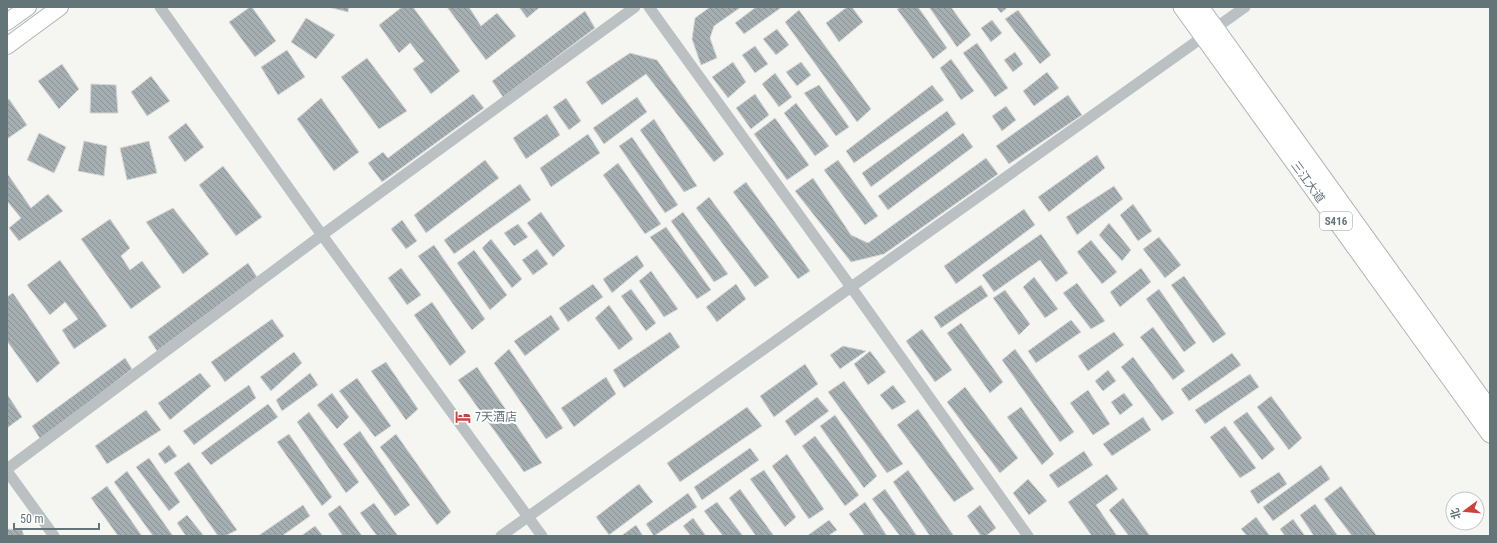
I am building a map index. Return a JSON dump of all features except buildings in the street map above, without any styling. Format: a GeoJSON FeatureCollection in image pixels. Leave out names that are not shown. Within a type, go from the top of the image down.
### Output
{"type":"FeatureCollection","features":[{"type":"Feature","properties":{"kind":"main road","name":"三江大道"},"geometry":{"type":"LineString","coordinates":[[1182,7],[1209,32],[1490,410]]}},
{"type":"Feature","properties":{"kind":"main road","name":"三江大道"},"geometry":{"type":"LineString","coordinates":[[1200,7],[1209,32],[1490,434]]}},
{"type":"Feature","properties":{"kind":"street"},"geometry":{"type":"LineString","coordinates":[[7,22],[28,7]]}},
{"type":"Feature","properties":{"kind":"street"},"geometry":{"type":"LineString","coordinates":[[7,46],[60,7]]}},
{"type":"Feature","properties":{"kind":"street"},"geometry":{"type":"LineString","coordinates":[[160,7],[322,234],[542,536]]}},
{"type":"Feature","properties":{"kind":"street"},"geometry":{"type":"LineString","coordinates":[[54,536],[7,470],[322,234],[634,7]]}},
{"type":"Feature","properties":{"kind":"street"},"geometry":{"type":"LineString","coordinates":[[649,7],[1028,536]]}},
{"type":"Feature","properties":{"kind":"street"},"geometry":{"type":"LineString","coordinates":[[501,536],[1245,7]]}},
{"type":"Feature","properties":{"kind":"place","name":"7天酒店"},"geometry":{"type":"Point","coordinates":[463,417]}}]}
